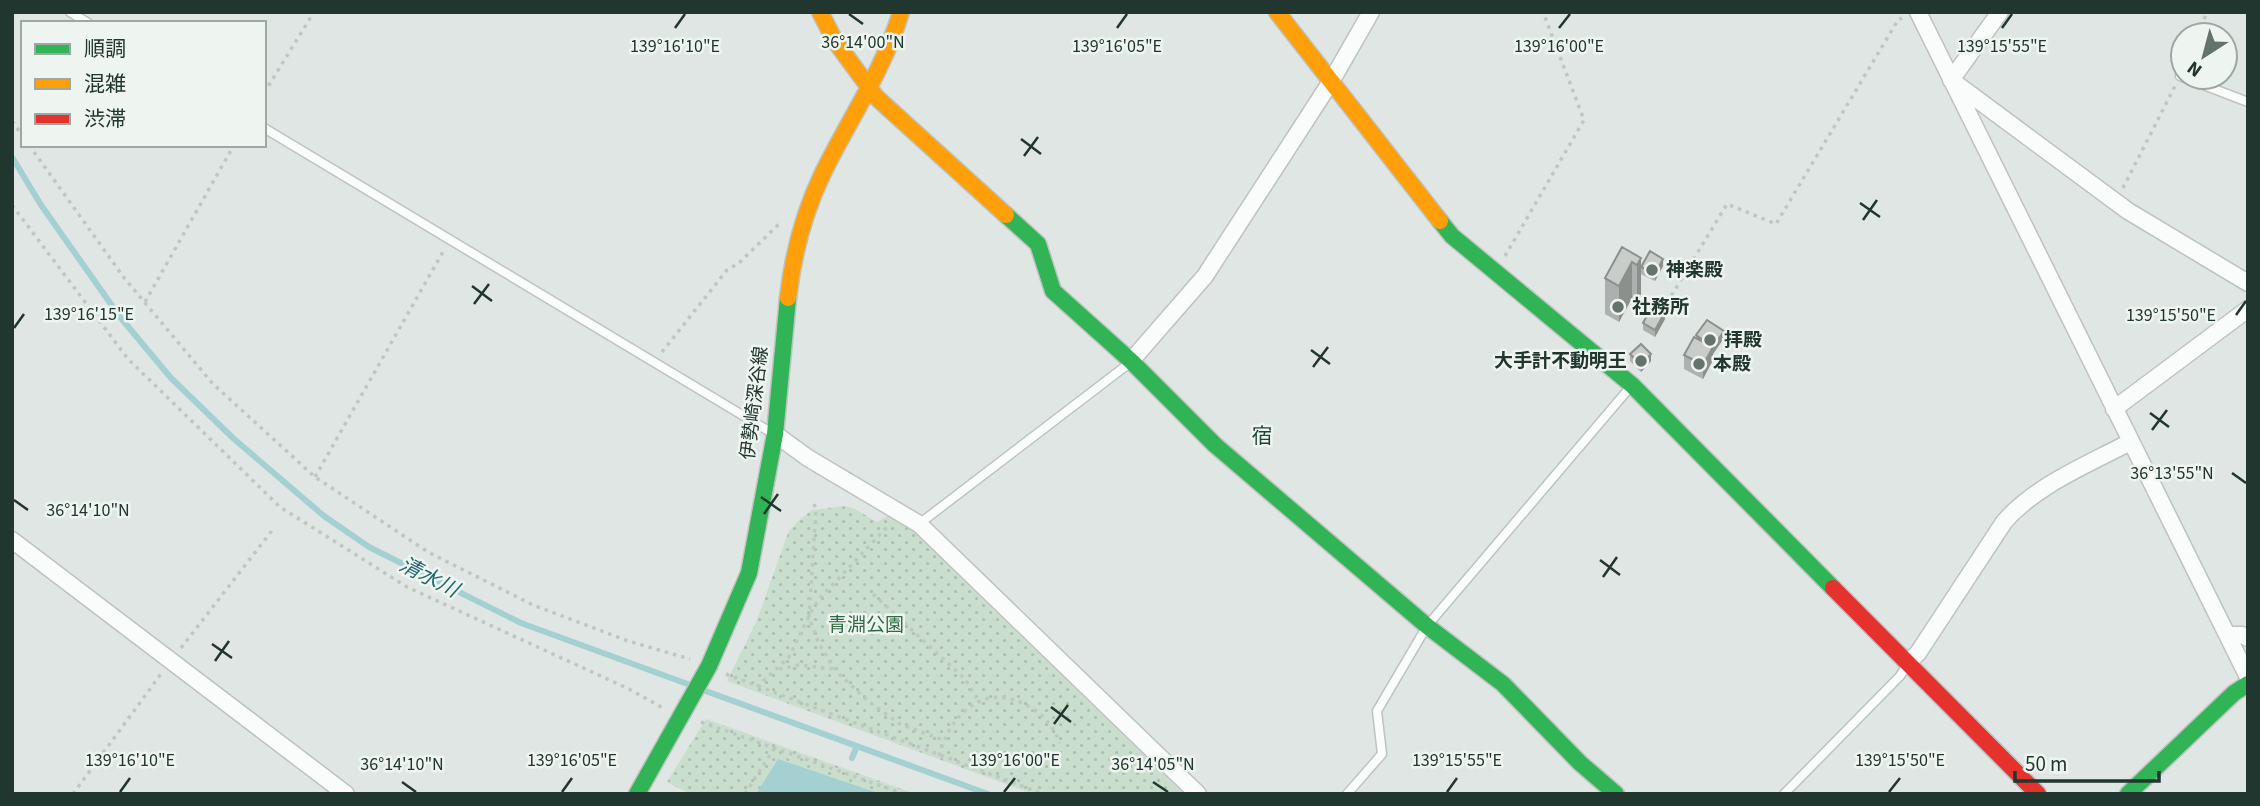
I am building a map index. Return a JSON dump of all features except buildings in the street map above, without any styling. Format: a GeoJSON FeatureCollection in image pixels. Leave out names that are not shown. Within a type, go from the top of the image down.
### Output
{"type":"FeatureCollection","features":[{"type":"Feature","properties":{"kind":"street"},"geometry":{"type":"LineString","coordinates":[[820,12],[835,41],[886,106],[1038,244],[1053,291],[1131,361],[1215,445],[1427,626],[1503,684],[1580,763],[1616,794]]}},
{"type":"Feature","properties":{"kind":"street","name":"伊勢崎深谷線"},"geometry":{"type":"LineString","coordinates":[[637,794],[707,669],[749,573],[775,434],[792,260],[806,208],[869,87],[896,31],[901,12]]}},
{"type":"Feature","properties":{"kind":"street"},"geometry":{"type":"LineString","coordinates":[[1277,12],[1452,236],[1632,385],[2038,794]]}},
{"type":"Feature","properties":{"kind":"street"},"geometry":{"type":"LineString","coordinates":[[1131,361],[1205,276],[1332,80],[1371,12]]}},
{"type":"Feature","properties":{"kind":"street"},"geometry":{"type":"LineString","coordinates":[[1918,12],[2248,677]]}},
{"type":"Feature","properties":{"kind":"street"},"geometry":{"type":"LineString","coordinates":[[1951,80],[2000,12]]}},
{"type":"Feature","properties":{"kind":"street"},"geometry":{"type":"LineString","coordinates":[[1951,80],[2116,202],[2248,283]]}},
{"type":"Feature","properties":{"kind":"street"},"geometry":{"type":"LineString","coordinates":[[2114,409],[2248,309]]}},
{"type":"Feature","properties":{"kind":"street"},"geometry":{"type":"LineString","coordinates":[[775,434],[808,458],[919,524],[1198,794]]}},
{"type":"Feature","properties":{"kind":"street"},"geometry":{"type":"LineString","coordinates":[[1909,662],[1918,653],[2017,506],[2130,442]]}},
{"type":"Feature","properties":{"kind":"street"},"geometry":{"type":"LineString","coordinates":[[12,540],[346,794]]}},
{"type":"Feature","properties":{"kind":"street"},"geometry":{"type":"LineString","coordinates":[[2228,635],[2248,638]]}},
{"type":"Feature","properties":{"kind":"street"},"geometry":{"type":"LineString","coordinates":[[2128,794],[2234,693],[2248,684]]}},
{"type":"Feature","properties":{"kind":"lane"},"geometry":{"type":"LineString","coordinates":[[2219,91],[2248,102]]}},
{"type":"Feature","properties":{"kind":"lane"},"geometry":{"type":"LineString","coordinates":[[266,129],[775,434]]}},
{"type":"Feature","properties":{"kind":"lane"},"geometry":{"type":"LineString","coordinates":[[919,524],[1131,361]]}},
{"type":"Feature","properties":{"kind":"lane"},"geometry":{"type":"LineString","coordinates":[[1347,794],[1382,754],[1377,711],[1427,626],[1632,385]]}},
{"type":"Feature","properties":{"kind":"lane"},"geometry":{"type":"LineString","coordinates":[[1784,794],[1900,676],[1909,662]]}},
{"type":"Feature","properties":{"kind":"path"},"geometry":{"type":"LineString","coordinates":[[266,90],[314,12]]}},
{"type":"Feature","properties":{"kind":"path"},"geometry":{"type":"LineString","coordinates":[[1495,273],[1584,120],[1543,12]]}},
{"type":"Feature","properties":{"kind":"path"},"geometry":{"type":"LineString","coordinates":[[1667,303],[1727,204],[1776,224],[1898,20],[1909,12]]}},
{"type":"Feature","properties":{"kind":"path"},"geometry":{"type":"LineString","coordinates":[[2116,202],[2172,91]]}},
{"type":"Feature","properties":{"kind":"path"},"geometry":{"type":"LineString","coordinates":[[30,147],[125,279],[213,384],[315,477],[428,552],[533,605],[628,641],[686,657],[707,669]]}},
{"type":"Feature","properties":{"kind":"path"},"geometry":{"type":"LineString","coordinates":[[145,302],[233,147]]}},
{"type":"Feature","properties":{"kind":"path"},"geometry":{"type":"LineString","coordinates":[[12,205],[128,359],[280,507],[407,587],[629,689],[652,703],[683,711]]}},
{"type":"Feature","properties":{"kind":"path"},"geometry":{"type":"LineString","coordinates":[[654,362],[727,271],[740,263],[791,211],[806,208]]}},
{"type":"Feature","properties":{"kind":"path"},"geometry":{"type":"LineString","coordinates":[[315,477],[449,239]]}},
{"type":"Feature","properties":{"kind":"path"},"geometry":{"type":"LineString","coordinates":[[814,504],[816,510],[809,617],[813,632],[835,669],[868,701],[900,724],[943,740]]}},
{"type":"Feature","properties":{"kind":"path"},"geometry":{"type":"LineString","coordinates":[[757,687],[789,657],[821,597],[891,524]]}},
{"type":"Feature","properties":{"kind":"path"},"geometry":{"type":"LineString","coordinates":[[873,594],[965,679],[979,702]]}},
{"type":"Feature","properties":{"kind":"path"},"geometry":{"type":"LineString","coordinates":[[777,669],[799,664],[835,669]]}},
{"type":"Feature","properties":{"kind":"path"},"geometry":{"type":"LineString","coordinates":[[724,674],[1043,794]]}},
{"type":"Feature","properties":{"kind":"path"},"geometry":{"type":"LineString","coordinates":[[939,756],[943,740],[966,708],[999,697],[1016,699],[1046,719],[1054,728],[1059,743]]}},
{"type":"Feature","properties":{"kind":"path"},"geometry":{"type":"LineString","coordinates":[[697,721],[904,794]]}},
{"type":"Feature","properties":{"kind":"path"},"geometry":{"type":"LineString","coordinates":[[745,794],[775,747]]}},
{"type":"Feature","properties":{"kind":"green space","name":"青淵公園"},"geometry":{"type":"Polygon","coordinates":[[[845,506],[877,522],[889,515],[915,532],[1184,794],[1033,794],[727,681],[757,620],[788,533],[812,510],[845,506]]]}},
{"type":"Feature","properties":{"kind":"green space"},"geometry":{"type":"Polygon","coordinates":[[[706,719],[916,794],[690,794],[667,782],[706,719]]]}},
{"type":"Feature","properties":{"kind":"water"},"geometry":{"type":"Polygon","coordinates":[[[778,759],[875,792],[879,794],[756,794],[778,759]]]}},
{"type":"Feature","properties":{"kind":"waterway","name":"清水川"},"geometry":{"type":"LineString","coordinates":[[12,157],[41,205],[120,317],[171,378],[234,439],[324,516],[369,547],[521,623],[693,686]]}},
{"type":"Feature","properties":{"kind":"waterway","name":"清水川"},"geometry":{"type":"LineString","coordinates":[[703,690],[988,794]]}},
{"type":"Feature","properties":{"kind":"waterway"},"geometry":{"type":"LineString","coordinates":[[852,758],[857,746]]}},
{"type":"Feature","properties":{"kind":"traffic: fast"},"geometry":{"type":"LineString","coordinates":[[1006,215],[1038,244],[1053,291],[1131,361],[1215,445],[1427,626],[1503,684],[1580,763],[1616,794]]}},
{"type":"Feature","properties":{"kind":"traffic: fast"},"geometry":{"type":"LineString","coordinates":[[1440,221],[1452,236],[1632,385],[1833,588]]}},
{"type":"Feature","properties":{"kind":"traffic: fast"},"geometry":{"type":"LineString","coordinates":[[637,794],[709,666],[749,573],[775,434],[788,298]]}},
{"type":"Feature","properties":{"kind":"traffic: fast"},"geometry":{"type":"LineString","coordinates":[[2128,794],[2234,693],[2248,684]]}},
{"type":"Feature","properties":{"kind":"traffic: slow"},"geometry":{"type":"LineString","coordinates":[[820,12],[835,41],[876,97],[1006,215]]}},
{"type":"Feature","properties":{"kind":"traffic: slow"},"geometry":{"type":"LineString","coordinates":[[788,298],[796,250],[809,205],[885,54],[901,12]]}},
{"type":"Feature","properties":{"kind":"traffic: slow"},"geometry":{"type":"LineString","coordinates":[[1277,12],[1440,221]]}},
{"type":"Feature","properties":{"kind":"traffic: jam"},"geometry":{"type":"LineString","coordinates":[[1833,588],[2038,794]]}},
{"type":"Feature","properties":{"kind":"place","name":"神楽殿"},"geometry":{"type":"Point","coordinates":[1652,270]}},
{"type":"Feature","properties":{"kind":"place","name":"社務所"},"geometry":{"type":"Point","coordinates":[1618,307]}},
{"type":"Feature","properties":{"kind":"place","name":"拝殿"},"geometry":{"type":"Point","coordinates":[1710,340]}},
{"type":"Feature","properties":{"kind":"place","name":"大手計不動明王"},"geometry":{"type":"Point","coordinates":[1641,361]}},
{"type":"Feature","properties":{"kind":"place","name":"本殿"},"geometry":{"type":"Point","coordinates":[1699,364]}},
{"type":"Feature","properties":{"kind":"district","name":"宿"},"geometry":{"type":"Point","coordinates":[1262,436]}}]}
